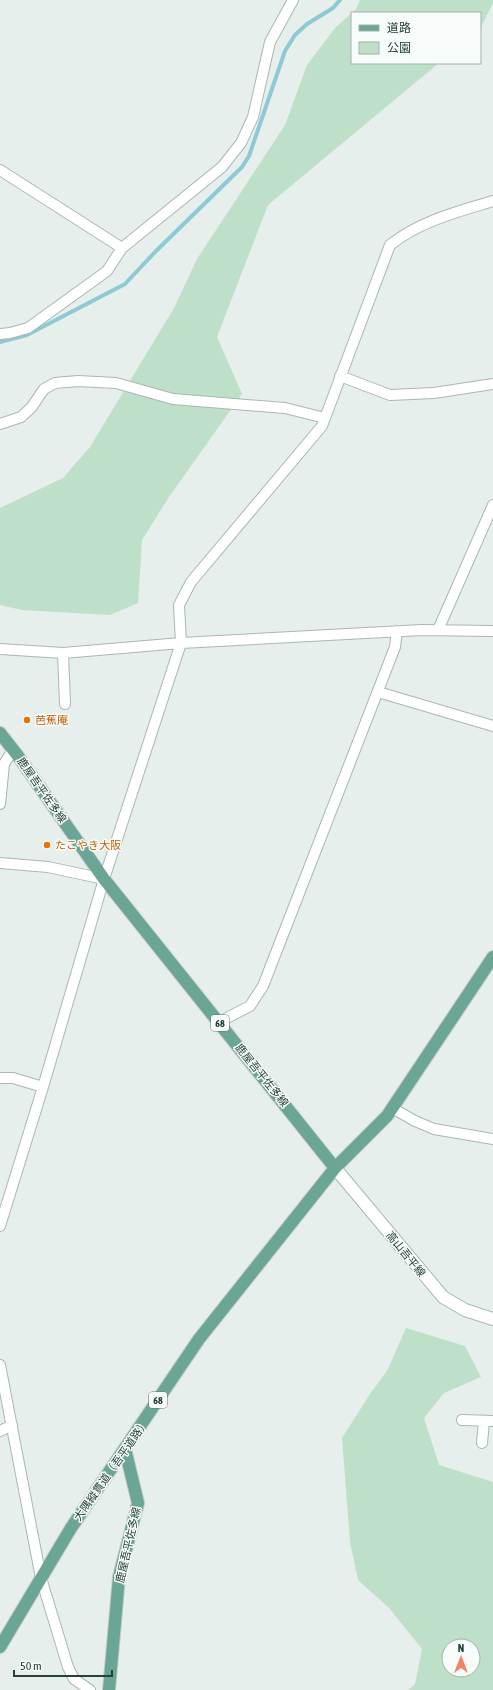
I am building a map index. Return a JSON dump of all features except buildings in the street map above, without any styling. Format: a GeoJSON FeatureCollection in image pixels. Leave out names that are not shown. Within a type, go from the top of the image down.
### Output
{"type":"FeatureCollection","features":[{"type":"Feature","properties":{"kind":"main road","name":"鹿屋吾平佐多線"},"geometry":{"type":"LineString","coordinates":[[0,733],[104,879],[220,1022],[335,1168]]}},
{"type":"Feature","properties":{"kind":"main road","name":"68"},"geometry":{"type":"LineString","coordinates":[[335,1168],[387,1116],[493,957]]}},
{"type":"Feature","properties":{"kind":"main road","name":"高山吾平線"},"geometry":{"type":"LineString","coordinates":[[335,1168],[443,1297],[465,1310],[493,1319]]}},
{"type":"Feature","properties":{"kind":"main road","name":"大隅縦貫道（吾平道路）"},"geometry":{"type":"LineString","coordinates":[[0,1647],[71,1528],[126,1449],[199,1339],[335,1168]]}},
{"type":"Feature","properties":{"kind":"main road","name":"鹿屋吾平佐多線"},"geometry":{"type":"LineString","coordinates":[[109,1690],[119,1577],[138,1503],[126,1449]]}},
{"type":"Feature","properties":{"kind":"street"},"geometry":{"type":"LineString","coordinates":[[0,334],[10,334],[28,328],[46,317],[107,271],[122,248],[222,167],[241,143],[253,117],[270,42],[293,0]]}},
{"type":"Feature","properties":{"kind":"street"},"geometry":{"type":"LineString","coordinates":[[0,170],[122,248]]}},
{"type":"Feature","properties":{"kind":"street"},"geometry":{"type":"LineString","coordinates":[[0,1226],[43,1087],[104,879],[181,643],[179,605],[191,582],[322,426],[390,245],[402,236],[434,220],[493,201]]}},
{"type":"Feature","properties":{"kind":"street"},"geometry":{"type":"LineString","coordinates":[[340,376],[390,395],[434,393],[493,384]]}},
{"type":"Feature","properties":{"kind":"street"},"geometry":{"type":"LineString","coordinates":[[0,424],[21,418],[31,408],[44,389],[55,383],[78,381],[116,383],[173,399],[285,408],[325,418]]}},
{"type":"Feature","properties":{"kind":"street"},"geometry":{"type":"LineString","coordinates":[[438,630],[493,505]]}},
{"type":"Feature","properties":{"kind":"street"},"geometry":{"type":"LineString","coordinates":[[220,1022],[250,1006],[263,986],[395,647],[397,631]]}},
{"type":"Feature","properties":{"kind":"street"},"geometry":{"type":"LineString","coordinates":[[0,649],[63,653],[181,643],[397,631],[493,631]]}},
{"type":"Feature","properties":{"kind":"street"},"geometry":{"type":"LineString","coordinates":[[63,653],[65,704]]}},
{"type":"Feature","properties":{"kind":"street"},"geometry":{"type":"LineString","coordinates":[[378,692],[493,726]]}},
{"type":"Feature","properties":{"kind":"street"},"geometry":{"type":"LineString","coordinates":[[0,804],[4,764],[13,750]]}},
{"type":"Feature","properties":{"kind":"street"},"geometry":{"type":"LineString","coordinates":[[0,863],[48,867],[104,879]]}},
{"type":"Feature","properties":{"kind":"street"},"geometry":{"type":"LineString","coordinates":[[0,1078],[13,1078],[43,1087]]}},
{"type":"Feature","properties":{"kind":"street"},"geometry":{"type":"LineString","coordinates":[[392,1108],[415,1121],[434,1129],[493,1139]]}},
{"type":"Feature","properties":{"kind":"street"},"geometry":{"type":"LineString","coordinates":[[0,1365],[41,1578],[68,1667],[74,1679],[90,1690]]}},
{"type":"Feature","properties":{"kind":"street"},"geometry":{"type":"LineString","coordinates":[[462,1420],[488,1421],[482,1442]]}},
{"type":"Feature","properties":{"kind":"street"},"geometry":{"type":"LineString","coordinates":[[0,1431],[12,1425]]}},
{"type":"Feature","properties":{"kind":"green space"},"geometry":{"type":"Polygon","coordinates":[[[360,0],[493,0],[493,3],[481,27],[481,12],[353,12],[356,9],[360,0]]]}},
{"type":"Feature","properties":{"kind":"green space"},"geometry":{"type":"Polygon","coordinates":[[[351,14],[351,64],[438,64],[268,205],[217,337],[242,394],[169,497],[142,540],[138,603],[110,615],[22,610],[0,605],[0,508],[63,478],[90,447],[174,308],[197,259],[285,125],[307,65],[335,28],[351,14]]]}},
{"type":"Feature","properties":{"kind":"green space"},"geometry":{"type":"Polygon","coordinates":[[[406,1328],[465,1346],[481,1377],[444,1393],[424,1418],[439,1465],[493,1482],[493,1690],[408,1690],[415,1684],[422,1649],[389,1608],[358,1580],[350,1542],[342,1438],[370,1394],[387,1371],[406,1328]]]}},
{"type":"Feature","properties":{"kind":"waterway"},"geometry":{"type":"LineString","coordinates":[[0,342],[27,335],[125,284],[155,252],[242,167],[249,156],[285,51],[295,35],[307,24],[333,8],[340,0]]}},
{"type":"Feature","properties":{"kind":"place","name":"芭蕉庵"},"geometry":{"type":"Point","coordinates":[27,720]}},
{"type":"Feature","properties":{"kind":"place","name":"たこやき大阪"},"geometry":{"type":"Point","coordinates":[47,845]}}]}
